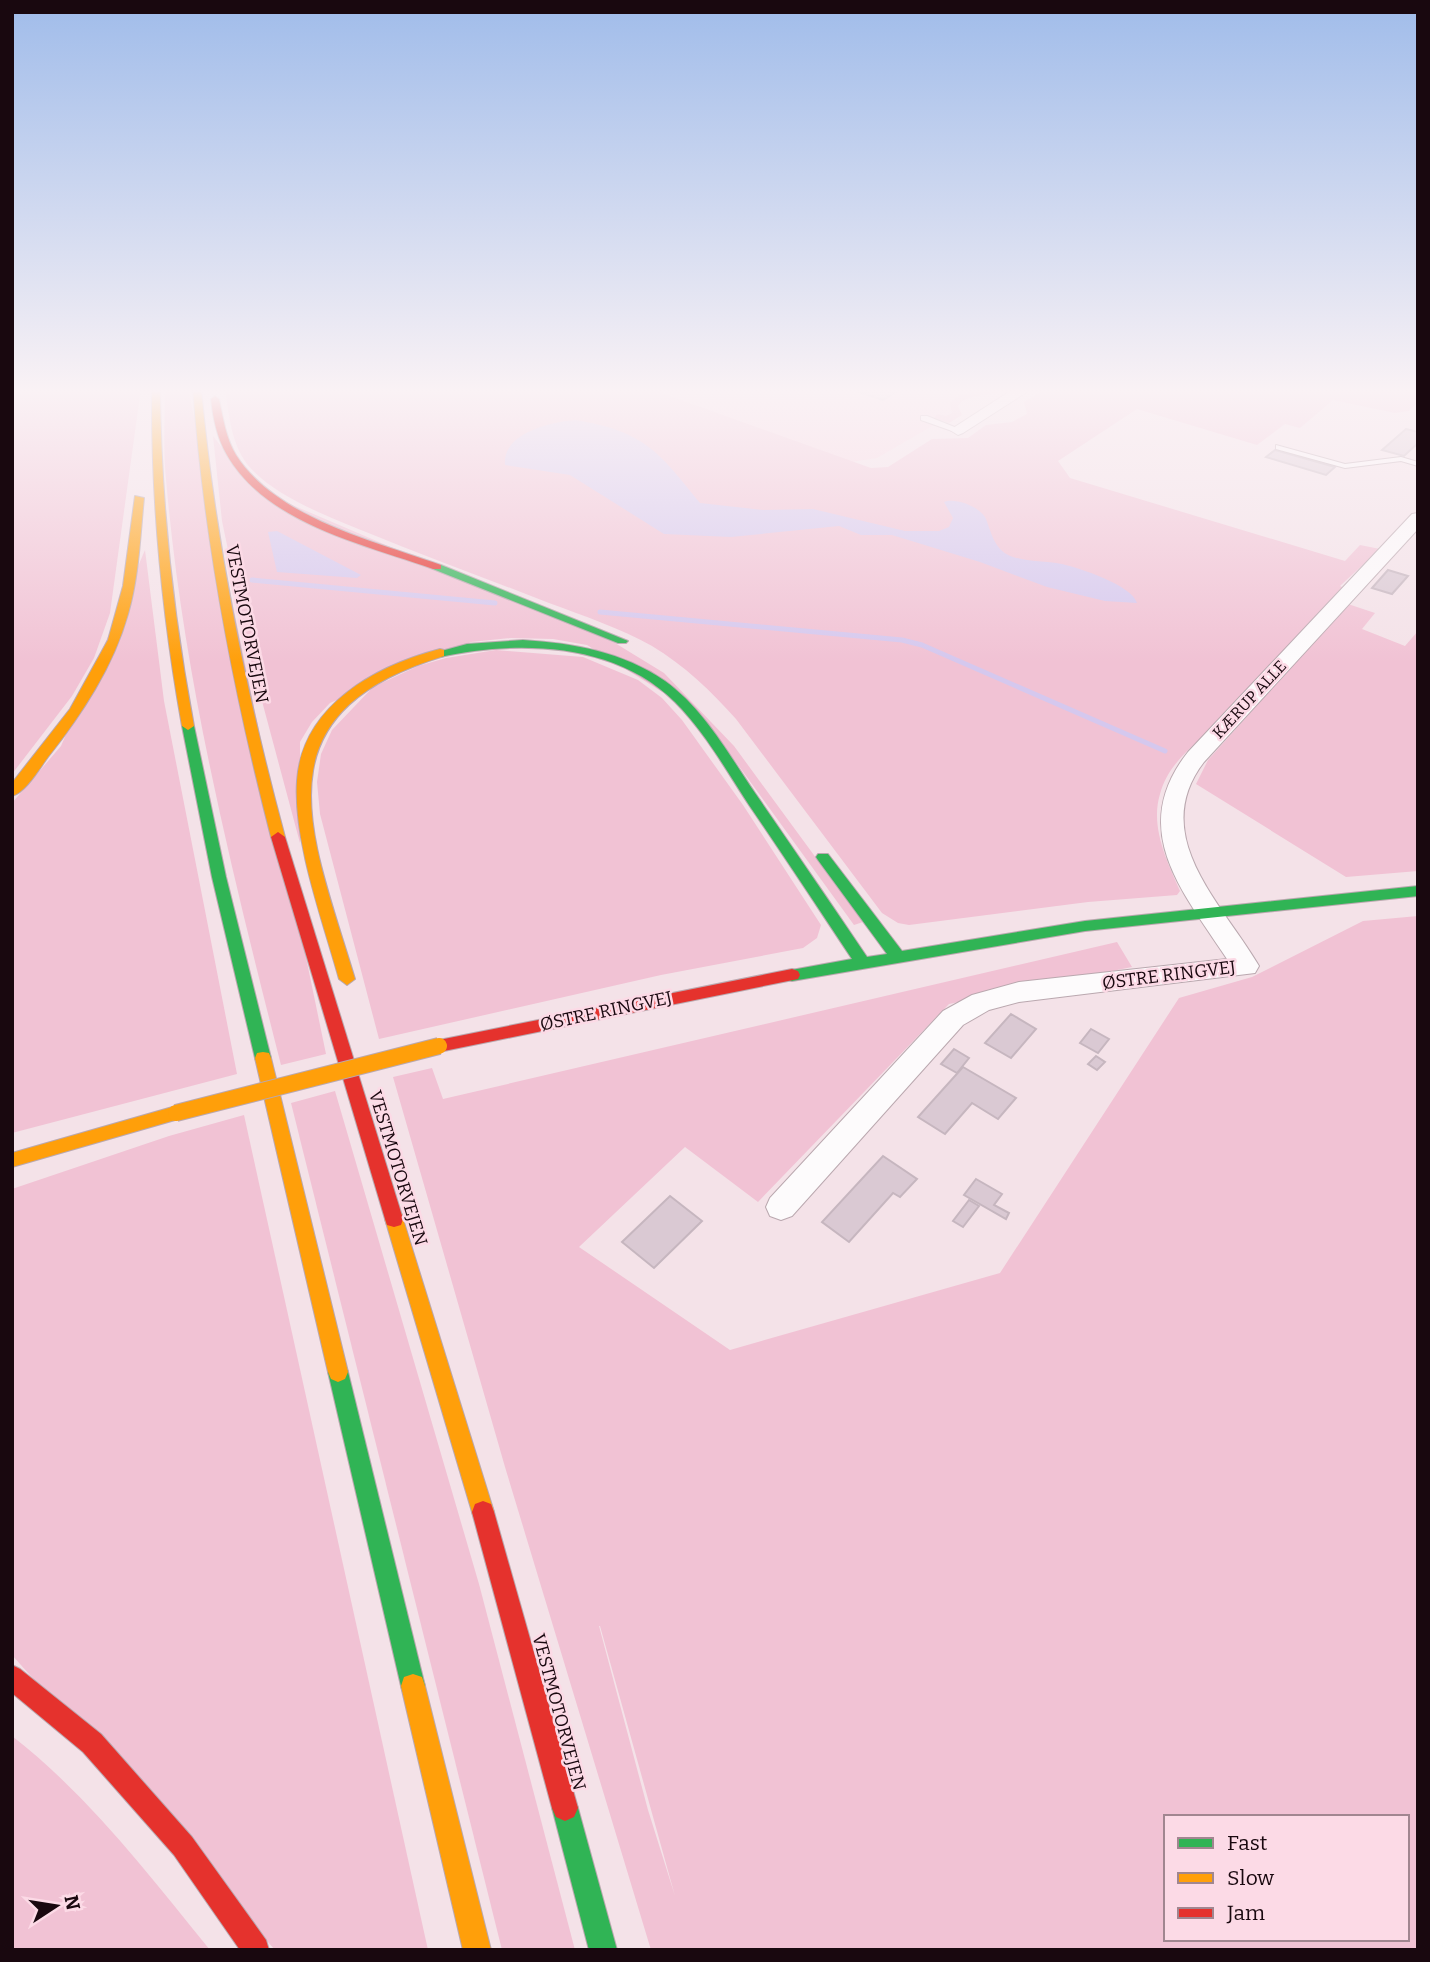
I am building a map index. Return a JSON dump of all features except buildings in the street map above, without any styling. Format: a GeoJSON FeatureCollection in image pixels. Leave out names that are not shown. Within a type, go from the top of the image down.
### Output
{"type":"FeatureCollection","features":[{"type":"Feature","properties":{"kind":"main road"},"geometry":{"type":"LineString","coordinates":[[12,792],[60,734],[108,653],[121,618],[134,549],[141,480]]}},
{"type":"Feature","properties":{"kind":"main road"},"geometry":{"type":"LineString","coordinates":[[156,480],[160,541],[186,721],[222,890],[477,1950]]}},
{"type":"Feature","properties":{"kind":"main road","name":"VESTMOTORVEJEN"},"geometry":{"type":"LineString","coordinates":[[204,480],[216,571],[248,727],[290,879],[507,1592],[603,1950]]}},
{"type":"Feature","properties":{"kind":"main road"},"geometry":{"type":"LineString","coordinates":[[253,480],[272,496],[329,525],[564,616],[636,648]]}},
{"type":"Feature","properties":{"kind":"main road"},"geometry":{"type":"LineString","coordinates":[[351,994],[307,811],[305,776],[311,746],[335,707],[388,671],[437,653],[470,645],[502,642],[555,644],[612,657],[640,669],[671,691],[706,728],[862,962]]}},
{"type":"Feature","properties":{"kind":"main road"},"geometry":{"type":"LineString","coordinates":[[670,671],[685,682]]}},
{"type":"Feature","properties":{"kind":"main road"},"geometry":{"type":"LineString","coordinates":[[814,844],[897,956]]}},
{"type":"Feature","properties":{"kind":"main road","name":"ØSTRE RINGVEJ"},"geometry":{"type":"LineString","coordinates":[[12,1160],[176,1113],[439,1046],[666,998],[1039,933],[1210,910],[1418,891]]}},
{"type":"Feature","properties":{"kind":"main road"},"geometry":{"type":"LineString","coordinates":[[364,1047],[370,1074]]}},
{"type":"Feature","properties":{"kind":"main road"},"geometry":{"type":"LineString","coordinates":[[376,1101],[427,1329]]}},
{"type":"Feature","properties":{"kind":"main road"},"geometry":{"type":"LineString","coordinates":[[12,1677],[92,1743],[183,1846],[256,1950]]}},
{"type":"Feature","properties":{"kind":"street","name":"KÆRUP ALLE"},"geometry":{"type":"LineString","coordinates":[[1210,910],[1189,879],[1173,834],[1175,792],[1184,773],[1205,746],[1418,518]]}},
{"type":"Feature","properties":{"kind":"street","name":"ØSTRE RINGVEJ"},"geometry":{"type":"LineString","coordinates":[[781,1207],[953,1018],[981,1002],[1019,992],[1246,966],[1210,910]]}},
{"type":"Feature","properties":{"kind":"shaded area"},"geometry":{"type":"Polygon","coordinates":[[[12,480],[128,480],[110,613],[94,658],[72,696],[12,774],[12,480]]]}},
{"type":"Feature","properties":{"kind":"shaded area"},"geometry":{"type":"Polygon","coordinates":[[[166,480],[207,480],[326,1054],[281,1065],[212,774],[184,627],[166,480]]]}},
{"type":"Feature","properties":{"kind":"shaded area"},"geometry":{"type":"Polygon","coordinates":[[[218,480],[248,480],[255,489],[615,643],[664,673],[734,746],[863,922],[854,925],[704,718],[587,645],[553,639],[511,638],[471,642],[330,703],[312,722],[300,742],[300,843],[251,660],[222,521],[218,480]]]}},
{"type":"Feature","properties":{"kind":"shaded area"},"geometry":{"type":"Polygon","coordinates":[[[263,480],[1075,480],[1345,561],[1360,545],[1380,549],[1340,586],[1346,589],[1244,699],[1171,769],[1160,794],[1157,819],[1161,844],[1180,891],[1177,895],[1088,902],[909,925],[898,923],[882,913],[736,719],[686,670],[652,646],[615,628],[319,512],[263,480]]]}},
{"type":"Feature","properties":{"kind":"shaded area"},"geometry":{"type":"Polygon","coordinates":[[[577,480],[681,480],[700,503],[763,510],[813,509],[905,531],[939,531],[949,527],[953,518],[944,502],[961,502],[983,515],[995,542],[1007,554],[1025,560],[1062,564],[1092,573],[1126,590],[1137,603],[1105,601],[1047,587],[980,562],[892,535],[861,535],[839,526],[731,537],[664,534],[577,480]]]}},
{"type":"Feature","properties":{"kind":"shaded area"},"geometry":{"type":"Polygon","coordinates":[[[277,531],[361,575],[357,578],[277,572],[268,532],[277,531]]]}},
{"type":"Feature","properties":{"kind":"shaded area"},"geometry":{"type":"Polygon","coordinates":[[[145,550],[164,701],[237,1074],[12,1133],[12,803],[61,746],[145,550]]]}},
{"type":"Feature","properties":{"kind":"shaded area"},"geometry":{"type":"Polygon","coordinates":[[[1348,604],[1375,613],[1362,629],[1405,646],[1418,631],[1418,871],[1346,877],[1196,784],[1208,760],[1348,604]]]}},
{"type":"Feature","properties":{"kind":"shaded area"},"geometry":{"type":"Polygon","coordinates":[[[496,650],[583,657],[638,680],[662,698],[682,720],[743,805],[821,925],[817,938],[803,948],[661,975],[379,1039],[320,814],[317,782],[321,754],[332,730],[373,687],[418,666],[446,658],[496,650]]]}},
{"type":"Feature","properties":{"kind":"shaded area"},"geometry":{"type":"Polygon","coordinates":[[[1418,916],[1418,1950],[651,1950],[505,1467],[393,1077],[432,1068],[443,1099],[1117,942],[1132,967],[949,1004],[758,1202],[685,1147],[579,1247],[730,1350],[1000,1273],[1179,998],[1252,977],[1363,921],[1418,916]],[[600,1626],[648,1810],[675,1896],[600,1626]]]}},
{"type":"Feature","properties":{"kind":"shaded area"},"geometry":{"type":"Polygon","coordinates":[[[335,1091],[479,1584],[575,1950],[502,1950],[291,1103],[335,1091]]]}},
{"type":"Feature","properties":{"kind":"shaded area"},"geometry":{"type":"Polygon","coordinates":[[[244,1115],[428,1950],[275,1950],[12,1655],[12,1189],[169,1136],[244,1115]]]}},
{"type":"Feature","properties":{"kind":"shaded area"},"geometry":{"type":"Polygon","coordinates":[[[12,1736],[40,1759],[92,1810],[210,1950],[12,1950],[12,1736]]]}},
{"type":"Feature","properties":{"kind":"waterway"},"geometry":{"type":"LineString","coordinates":[[252,580],[495,603]]}},
{"type":"Feature","properties":{"kind":"waterway"},"geometry":{"type":"LineString","coordinates":[[600,612],[902,640],[922,645],[1165,751]]}},
{"type":"Feature","properties":{"kind":"traffic: fast"},"geometry":{"type":"LineString","coordinates":[[437,567],[622,641]]}},
{"type":"Feature","properties":{"kind":"traffic: fast"},"geometry":{"type":"LineString","coordinates":[[440,653],[495,644],[552,645],[608,658],[634,668],[658,682],[686,707],[710,736],[862,962]]}},
{"type":"Feature","properties":{"kind":"traffic: fast"},"geometry":{"type":"LineString","coordinates":[[188,726],[219,877],[263,1058]]}},
{"type":"Feature","properties":{"kind":"traffic: fast"},"geometry":{"type":"LineString","coordinates":[[823,857],[897,956]]}},
{"type":"Feature","properties":{"kind":"traffic: fast"},"geometry":{"type":"LineString","coordinates":[[792,975],[1085,926],[1418,891]]}},
{"type":"Feature","properties":{"kind":"traffic: fast"},"geometry":{"type":"LineString","coordinates":[[338,1372],[413,1686]]}},
{"type":"Feature","properties":{"kind":"traffic: fast"},"geometry":{"type":"LineString","coordinates":[[565,1808],[603,1950]]}},
{"type":"Feature","properties":{"kind":"traffic: slow"},"geometry":{"type":"LineString","coordinates":[[157,480],[173,642],[188,726]]}},
{"type":"Feature","properties":{"kind":"traffic: slow"},"geometry":{"type":"LineString","coordinates":[[206,480],[216,559],[237,670],[278,837]]}},
{"type":"Feature","properties":{"kind":"traffic: slow"},"geometry":{"type":"LineString","coordinates":[[12,792],[61,731],[103,664],[122,615],[129,586],[139,498]]}},
{"type":"Feature","properties":{"kind":"traffic: slow"},"geometry":{"type":"LineString","coordinates":[[347,979],[309,837],[304,782],[307,761],[315,739],[327,720],[341,703],[358,689],[397,668],[440,653]]}},
{"type":"Feature","properties":{"kind":"traffic: slow"},"geometry":{"type":"LineString","coordinates":[[176,1113],[439,1046]]}},
{"type":"Feature","properties":{"kind":"traffic: slow"},"geometry":{"type":"LineString","coordinates":[[263,1058],[338,1372]]}},
{"type":"Feature","properties":{"kind":"traffic: slow"},"geometry":{"type":"LineString","coordinates":[[12,1160],[176,1113]]}},
{"type":"Feature","properties":{"kind":"traffic: slow"},"geometry":{"type":"LineString","coordinates":[[394,1219],[483,1512]]}},
{"type":"Feature","properties":{"kind":"traffic: slow"},"geometry":{"type":"LineString","coordinates":[[413,1686],[477,1950]]}},
{"type":"Feature","properties":{"kind":"traffic: jam"},"geometry":{"type":"LineString","coordinates":[[251,480],[270,496],[324,526],[437,567]]}},
{"type":"Feature","properties":{"kind":"traffic: jam"},"geometry":{"type":"LineString","coordinates":[[278,837],[394,1219]]}},
{"type":"Feature","properties":{"kind":"traffic: jam"},"geometry":{"type":"LineString","coordinates":[[439,1046],[792,975]]}},
{"type":"Feature","properties":{"kind":"traffic: jam"},"geometry":{"type":"LineString","coordinates":[[483,1512],[565,1808]]}},
{"type":"Feature","properties":{"kind":"traffic: jam"},"geometry":{"type":"LineString","coordinates":[[12,1677],[92,1743],[183,1846],[256,1950]]}}]}
